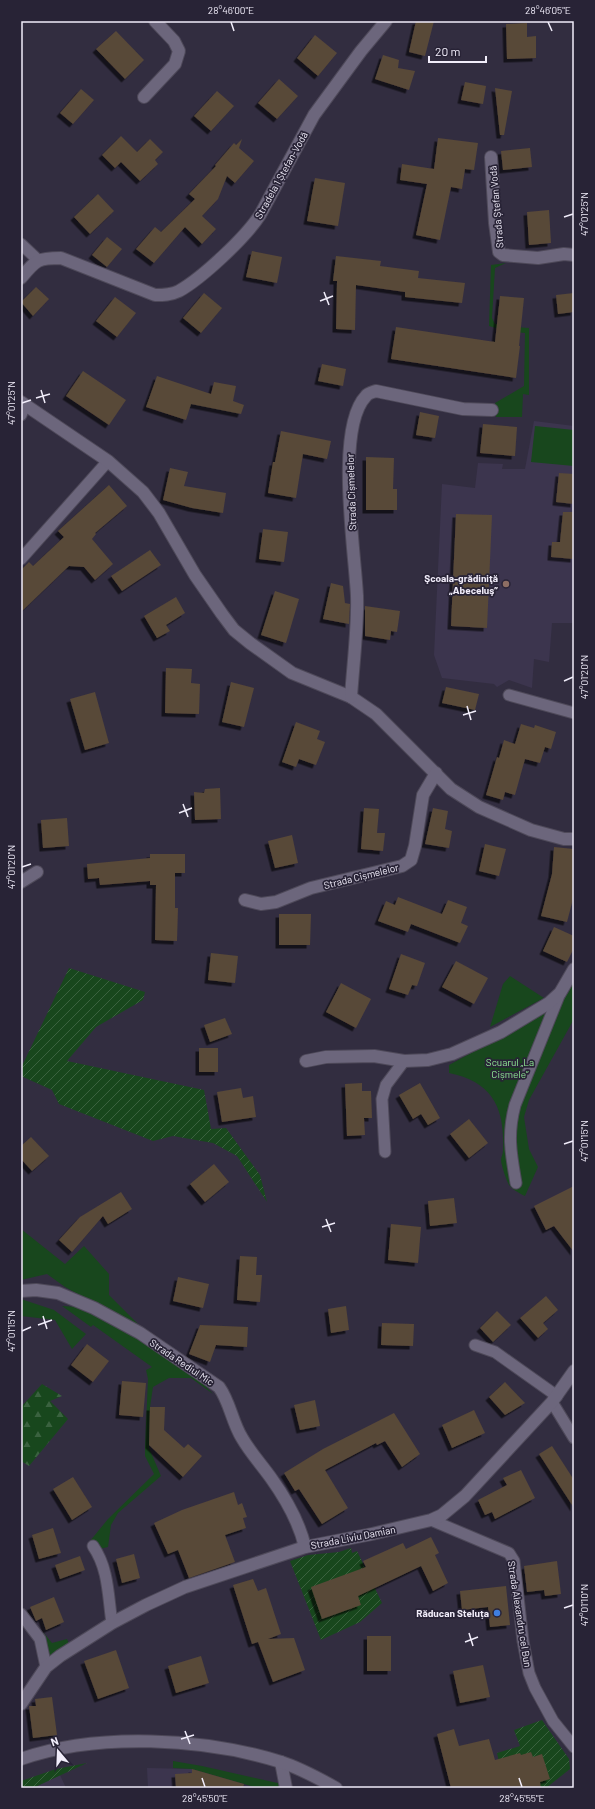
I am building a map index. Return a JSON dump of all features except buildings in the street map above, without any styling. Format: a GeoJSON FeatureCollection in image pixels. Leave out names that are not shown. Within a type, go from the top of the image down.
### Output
{"type":"FeatureCollection","features":[{"type":"Feature","properties":{"kind":"street"},"geometry":{"type":"LineString","coordinates":[[144,97],[175,64],[179,51],[174,41],[154,21]]}},
{"type":"Feature","properties":{"kind":"street","name":"Stradela 1 Ștefan-Vodă"},"geometry":{"type":"LineString","coordinates":[[38,260],[45,258],[61,258],[155,295],[164,296],[178,291],[199,277],[254,224],[314,115],[361,51],[386,21]]}},
{"type":"Feature","properties":{"kind":"street","name":"Strada Ștefan Vodă"},"geometry":{"type":"LineString","coordinates":[[491,157],[499,252],[503,255],[538,258],[564,254],[574,255]]}},
{"type":"Feature","properties":{"kind":"street"},"geometry":{"type":"LineString","coordinates":[[21,278],[31,265],[38,260]]}},
{"type":"Feature","properties":{"kind":"street","name":"Strada Cișmelelor"},"geometry":{"type":"LineString","coordinates":[[351,697],[357,597],[348,463],[353,424],[360,403],[367,394],[376,391],[463,409],[492,410]]}},
{"type":"Feature","properties":{"kind":"street"},"geometry":{"type":"LineString","coordinates":[[22,407],[108,461],[143,492],[159,513],[195,575],[234,630],[250,643],[292,673],[351,697],[376,714],[452,789],[480,807],[506,821],[531,830],[564,839],[574,839]]}},
{"type":"Feature","properties":{"kind":"street","name":"Strada Cișmelelor"},"geometry":{"type":"LineString","coordinates":[[245,900],[261,904],[276,902],[311,888],[402,866],[411,860],[415,846],[423,795],[436,773]]}},
{"type":"Feature","properties":{"kind":"street"},"geometry":{"type":"LineString","coordinates":[[21,882],[37,872]]}},
{"type":"Feature","properties":{"kind":"street"},"geometry":{"type":"LineString","coordinates":[[306,1061],[326,1057],[374,1056],[404,1061],[428,1060],[459,1052],[501,1032],[549,1003],[560,993],[574,969]]}},
{"type":"Feature","properties":{"kind":"street","name":"Strada Rediul Mic"},"geometry":{"type":"LineString","coordinates":[[21,1291],[36,1290],[58,1293],[99,1310],[140,1333],[219,1387],[225,1395],[231,1416],[242,1438],[289,1504],[302,1533],[304,1547]]}},
{"type":"Feature","properties":{"kind":"street","name":"Strada Liviu Damian"},"geometry":{"type":"LineString","coordinates":[[21,1704],[46,1667],[112,1623],[185,1587],[304,1547],[372,1534],[431,1520],[453,1508],[554,1399],[574,1371]]}},
{"type":"Feature","properties":{"kind":"street"},"geometry":{"type":"LineString","coordinates":[[21,1759],[37,1753],[60,1748],[149,1741],[214,1747],[281,1762],[303,1770],[336,1788]]}},
{"type":"Feature","properties":{"kind":"street"},"geometry":{"type":"LineString","coordinates":[[281,1762],[286,1788]]}},
{"type":"Feature","properties":{"kind":"lane"},"geometry":{"type":"LineString","coordinates":[[21,244],[38,260]]}},
{"type":"Feature","properties":{"kind":"lane"},"geometry":{"type":"LineString","coordinates":[[21,559],[108,461]]}},
{"type":"Feature","properties":{"kind":"lane"},"geometry":{"type":"LineString","coordinates":[[509,695],[574,712]]}},
{"type":"Feature","properties":{"kind":"lane"},"geometry":{"type":"LineString","coordinates":[[516,1183],[510,1144],[510,1123],[515,1105],[560,993]]}},
{"type":"Feature","properties":{"kind":"lane"},"geometry":{"type":"LineString","coordinates":[[385,1152],[382,1099],[386,1085],[404,1061]]}},
{"type":"Feature","properties":{"kind":"lane"},"geometry":{"type":"LineString","coordinates":[[475,1345],[494,1352],[554,1399],[574,1438]]}},
{"type":"Feature","properties":{"kind":"lane","name":"Strada Alexandru cel Bun"},"geometry":{"type":"LineString","coordinates":[[431,1520],[509,1553],[514,1561],[523,1641],[529,1673],[535,1688],[553,1721],[574,1748]]}},
{"type":"Feature","properties":{"kind":"lane"},"geometry":{"type":"LineString","coordinates":[[93,1546],[100,1557],[104,1568],[112,1623]]}},
{"type":"Feature","properties":{"kind":"lane"},"geometry":{"type":"LineString","coordinates":[[21,1614],[40,1639],[46,1667]]}},
{"type":"Feature","properties":{"kind":"shaded area","name":"Şcoala-grădiniţă „Abeceluş”"},"geometry":{"type":"Polygon","coordinates":[[[534,421],[574,426],[574,623],[552,623],[549,662],[534,659],[532,688],[509,680],[497,687],[494,684],[442,678],[434,655],[442,484],[475,488],[478,463],[503,464],[502,469],[525,469],[534,421]]]}},
{"type":"Feature","properties":{"kind":"shaded area"},"geometry":{"type":"Polygon","coordinates":[[[147,1768],[192,1769],[193,1788],[148,1788],[147,1768]]]}},
{"type":"Feature","properties":{"kind":"shaded area"},"geometry":{"type":"Polygon","coordinates":[[[60,1775],[66,1788],[33,1788],[60,1775]]]}},
{"type":"Feature","properties":{"kind":"green space"},"geometry":{"type":"Polygon","coordinates":[[[506,263],[495,268],[492,318],[495,324],[502,326],[529,328],[529,395],[523,394],[522,417],[496,417],[495,403],[524,386],[525,333],[506,331],[489,326],[491,265],[506,263]]]}},
{"type":"Feature","properties":{"kind":"green space"},"geometry":{"type":"Polygon","coordinates":[[[535,426],[574,430],[574,466],[531,462],[535,426]]]}},
{"type":"Feature","properties":{"kind":"green space"},"geometry":{"type":"Polygon","coordinates":[[[69,968],[145,992],[143,1000],[96,1027],[67,1061],[204,1090],[211,1129],[226,1128],[260,1175],[267,1202],[237,1156],[213,1143],[173,1136],[153,1141],[59,1104],[52,1090],[21,1076],[21,1068],[69,968]]]}},
{"type":"Feature","properties":{"kind":"green space"},"geometry":{"type":"Polygon","coordinates":[[[510,976],[544,998],[490,1027],[503,984],[510,976]]]}},
{"type":"Feature","properties":{"kind":"green space","name":"Scuarul „La Cișmele”"},"geometry":{"type":"Polygon","coordinates":[[[574,982],[574,1019],[529,1100],[524,1117],[529,1149],[538,1167],[525,1196],[511,1187],[504,1173],[501,1160],[503,1151],[502,1122],[493,1099],[486,1090],[476,1083],[464,1077],[449,1073],[449,1065],[549,1011],[568,993],[574,982]]]}},
{"type":"Feature","properties":{"kind":"green space"},"geometry":{"type":"Polygon","coordinates":[[[21,1229],[65,1264],[84,1246],[109,1274],[109,1295],[145,1331],[65,1287],[47,1274],[21,1280],[21,1229]]]}},
{"type":"Feature","properties":{"kind":"green space"},"geometry":{"type":"Polygon","coordinates":[[[21,1299],[54,1310],[86,1334],[72,1349],[55,1320],[21,1316],[21,1299]]]}},
{"type":"Feature","properties":{"kind":"green space"},"geometry":{"type":"Polygon","coordinates":[[[62,1306],[79,1307],[105,1318],[153,1347],[198,1378],[213,1394],[191,1378],[169,1378],[153,1387],[150,1407],[149,1448],[161,1476],[118,1513],[111,1525],[108,1547],[99,1549],[90,1541],[108,1519],[154,1474],[145,1456],[148,1379],[146,1370],[152,1367],[93,1325],[91,1327],[62,1306]]]}},
{"type":"Feature","properties":{"kind":"green space"},"geometry":{"type":"Polygon","coordinates":[[[42,1384],[62,1396],[50,1401],[68,1419],[29,1466],[21,1461],[21,1407],[42,1384]]]}},
{"type":"Feature","properties":{"kind":"green space"},"geometry":{"type":"Polygon","coordinates":[[[351,1548],[352,1553],[357,1551],[382,1603],[360,1622],[321,1640],[290,1561],[308,1555],[339,1552],[351,1548]]]}},
{"type":"Feature","properties":{"kind":"green space"},"geometry":{"type":"Polygon","coordinates":[[[43,1632],[52,1643],[67,1639],[69,1644],[50,1659],[43,1632]]]}},
{"type":"Feature","properties":{"kind":"green space"},"geometry":{"type":"Polygon","coordinates":[[[542,1720],[569,1759],[570,1769],[546,1788],[446,1788],[502,1774],[497,1753],[520,1746],[514,1730],[542,1720]]]}},
{"type":"Feature","properties":{"kind":"green space"},"geometry":{"type":"Polygon","coordinates":[[[173,1761],[282,1784],[283,1788],[258,1788],[192,1769],[173,1768],[173,1761]]]}},
{"type":"Feature","properties":{"kind":"green space"},"geometry":{"type":"Polygon","coordinates":[[[87,1763],[33,1788],[21,1788],[21,1781],[56,1769],[87,1763]]]}},
{"type":"Feature","properties":{"kind":"place","name":"Şcoala-grădiniţă „Abeceluş”"},"geometry":{"type":"Point","coordinates":[506,584]}},
{"type":"Feature","properties":{"kind":"place","name":"Răducan Steluța"},"geometry":{"type":"Point","coordinates":[497,1613]}}]}
